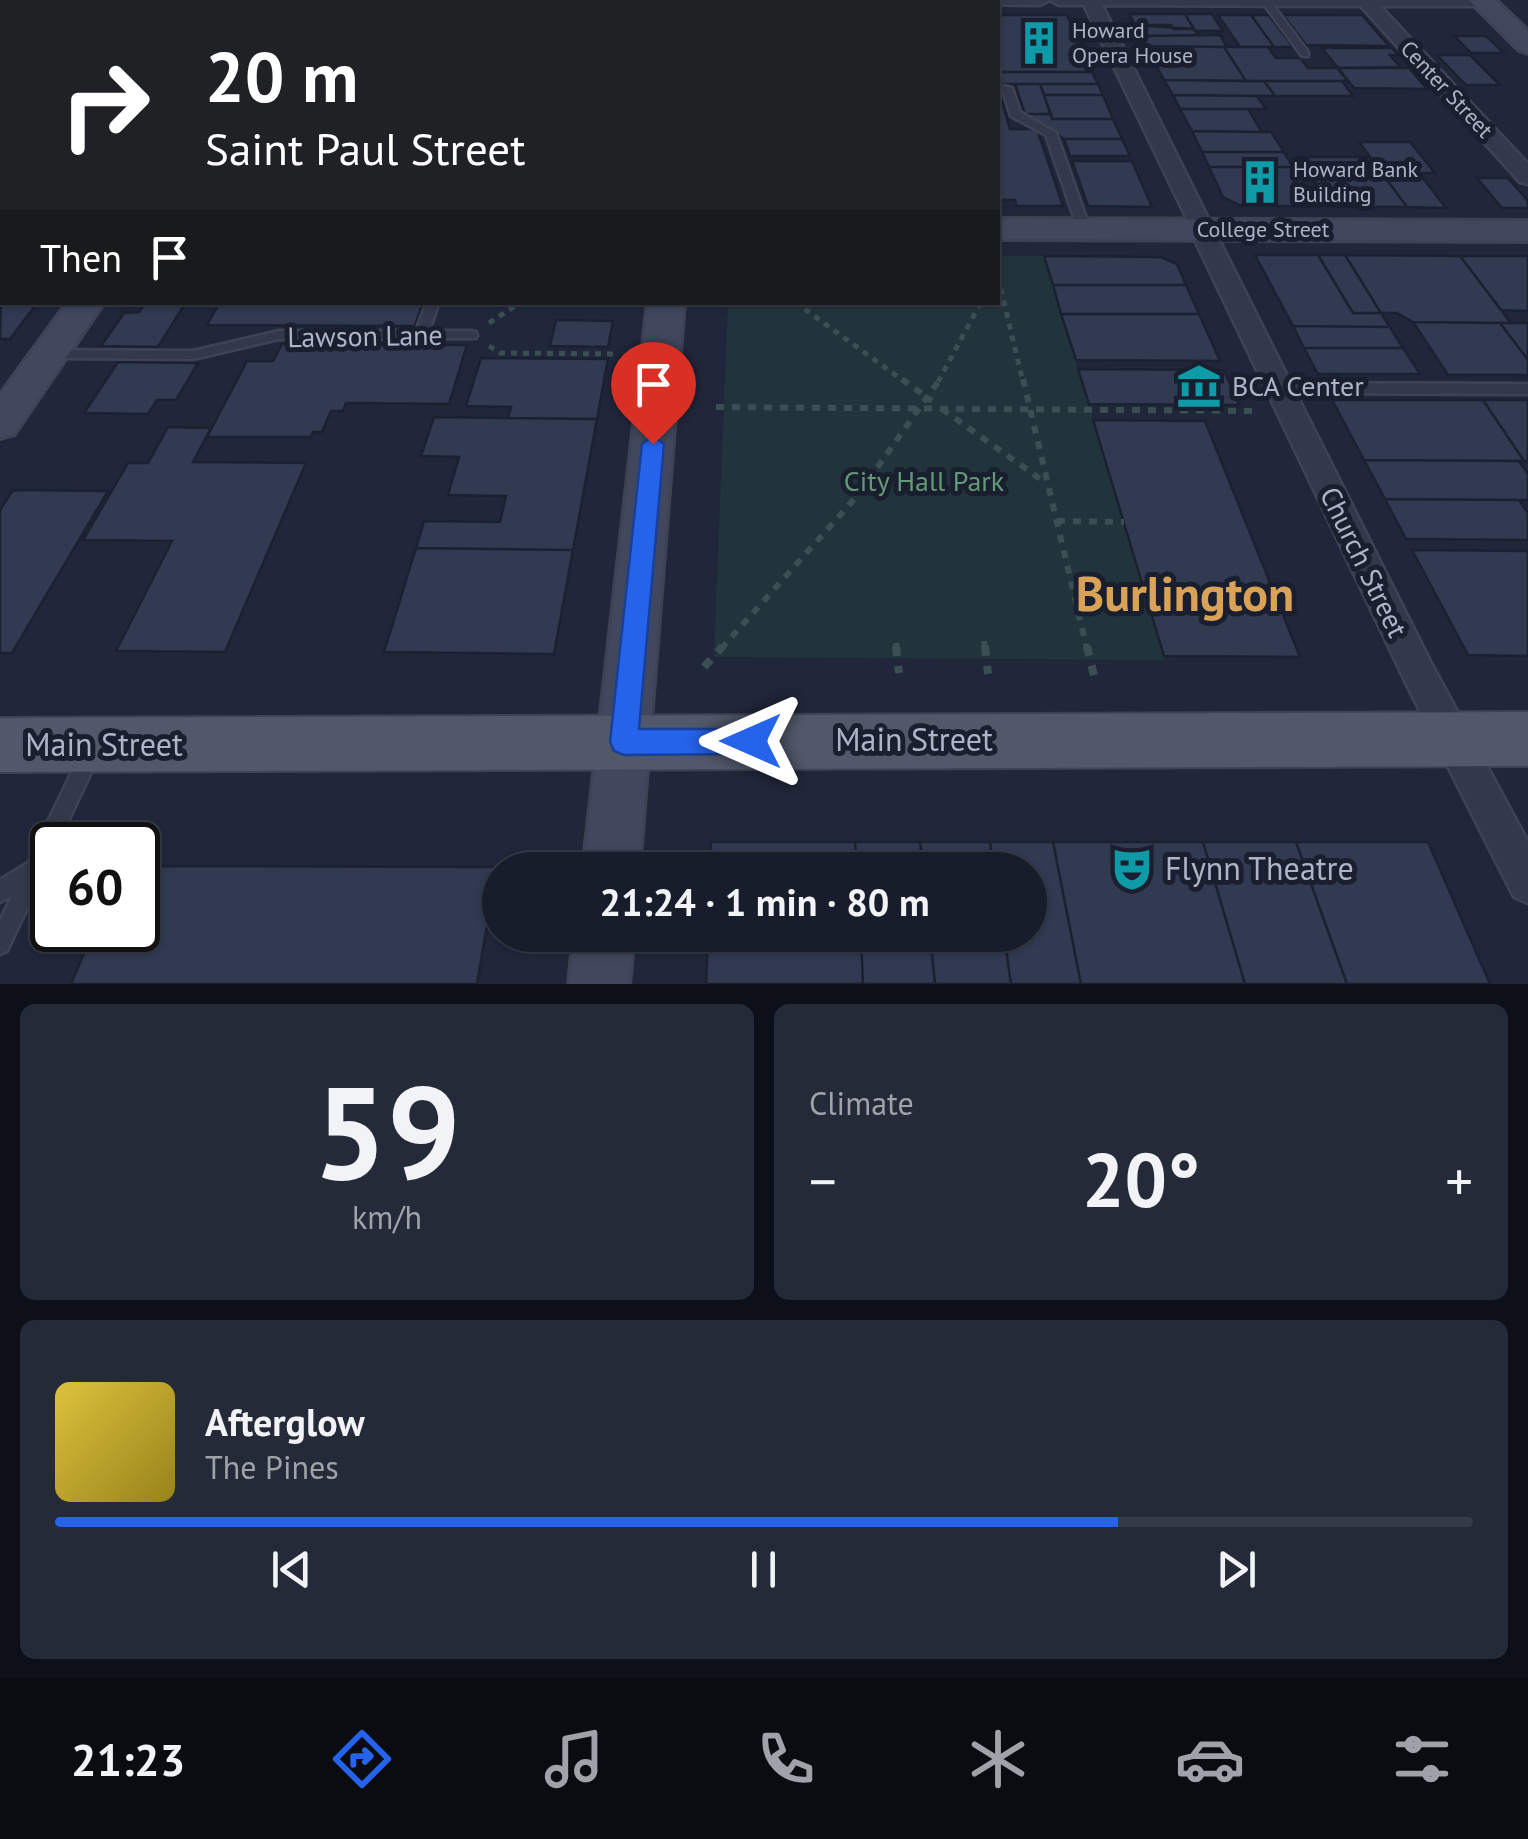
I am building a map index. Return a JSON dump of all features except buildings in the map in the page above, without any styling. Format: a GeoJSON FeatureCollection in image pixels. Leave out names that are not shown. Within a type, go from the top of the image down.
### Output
{"type":"FeatureCollection","features":[{"type":"Feature","properties":{"kind":"main road","name":"Main Street"},"geometry":{"type":"LineString","coordinates":[[0,745],[1528,739]]}},
{"type":"Feature","properties":{"kind":"street"},"geometry":{"type":"LineString","coordinates":[[1000,0],[1040,0]]}},
{"type":"Feature","properties":{"kind":"street"},"geometry":{"type":"LineString","coordinates":[[1059,0],[1481,1],[1528,44]]}},
{"type":"Feature","properties":{"kind":"street","name":"Center Street"},"geometry":{"type":"LineString","coordinates":[[1366,1],[1528,177]]}},
{"type":"Feature","properties":{"kind":"street","name":"Church Street"},"geometry":{"type":"LineString","coordinates":[[1093,5],[1528,884]]}},
{"type":"Feature","properties":{"kind":"street","name":"College Street"},"geometry":{"type":"LineString","coordinates":[[1000,229],[1528,231]]}},
{"type":"Feature","properties":{"kind":"street"},"geometry":{"type":"LineString","coordinates":[[0,424],[85,305]]}},
{"type":"Feature","properties":{"kind":"street"},"geometry":{"type":"LineString","coordinates":[[612,852],[666,305]]}},
{"type":"Feature","properties":{"kind":"street"},"geometry":{"type":"LineString","coordinates":[[599,984],[602,952]]}},
{"type":"Feature","properties":{"kind":"lane"},"geometry":{"type":"LineString","coordinates":[[1265,1],[1305,54]]}},
{"type":"Feature","properties":{"kind":"lane"},"geometry":{"type":"LineString","coordinates":[[1007,88],[1015,114],[1051,133],[1084,229]]}},
{"type":"Feature","properties":{"kind":"lane"},"geometry":{"type":"LineString","coordinates":[[421,335],[432,305]]}},
{"type":"Feature","properties":{"kind":"lane","name":"Lawson Lane"},"geometry":{"type":"LineString","coordinates":[[50,354],[193,355],[279,336],[471,334]]}},
{"type":"Feature","properties":{"kind":"lane"},"geometry":{"type":"LineString","coordinates":[[1285,399],[1528,389]]}},
{"type":"Feature","properties":{"kind":"lane"},"geometry":{"type":"LineString","coordinates":[[58,822],[95,745]]}},
{"type":"Feature","properties":{"kind":"lane"},"geometry":{"type":"LineString","coordinates":[[0,892],[30,873]]}},
{"type":"Feature","properties":{"kind":"lane"},"geometry":{"type":"LineString","coordinates":[[0,944],[30,880]]}},
{"type":"Feature","properties":{"kind":"path"},"geometry":{"type":"LineString","coordinates":[[1000,285],[1094,676]]}},
{"type":"Feature","properties":{"kind":"path"},"geometry":{"type":"LineString","coordinates":[[500,316],[516,305]]}},
{"type":"Feature","properties":{"kind":"path"},"geometry":{"type":"LineString","coordinates":[[799,305],[1048,484]]}},
{"type":"Feature","properties":{"kind":"path"},"geometry":{"type":"LineString","coordinates":[[704,668],[852,504],[931,400],[979,305]]}},
{"type":"Feature","properties":{"kind":"path","name":"Lawson Lane"},"geometry":{"type":"LineString","coordinates":[[471,334],[500,353],[616,354]]}},
{"type":"Feature","properties":{"kind":"path"},"geometry":{"type":"LineString","coordinates":[[716,407],[1030,409],[1285,399]]}},
{"type":"Feature","properties":{"kind":"path"},"geometry":{"type":"LineString","coordinates":[[1057,521],[1124,522]]}},
{"type":"Feature","properties":{"kind":"path"},"geometry":{"type":"LineString","coordinates":[[984,640],[988,674]]}},
{"type":"Feature","properties":{"kind":"path"},"geometry":{"type":"LineString","coordinates":[[896,643],[898,673]]}},
{"type":"Feature","properties":{"kind":"green space","name":"City Hall Park"},"geometry":{"type":"Polygon","coordinates":[[[1000,256],[1044,256],[1165,660],[714,657],[728,305],[1000,305],[1000,256]]]}},
{"type":"Feature","properties":{"kind":"place","name":"Howard Opera House"},"geometry":{"type":"Point","coordinates":[1039,43]}},
{"type":"Feature","properties":{"kind":"place","name":"Howard Bank Building"},"geometry":{"type":"Point","coordinates":[1260,182]}},
{"type":"Feature","properties":{"kind":"place","name":"BCA Center"},"geometry":{"type":"Point","coordinates":[1199,386]}},
{"type":"Feature","properties":{"kind":"place","name":"Flynn Theatre"},"geometry":{"type":"Point","coordinates":[1132,869]}},
{"type":"Feature","properties":{"kind":"district","name":"Burlington"},"geometry":{"type":"Point","coordinates":[1185,594]}},
{"type":"Feature","properties":{"kind":"route"},"geometry":{"type":"LineString","coordinates":[[653,444],[624,742],[751,741]]}}]}
